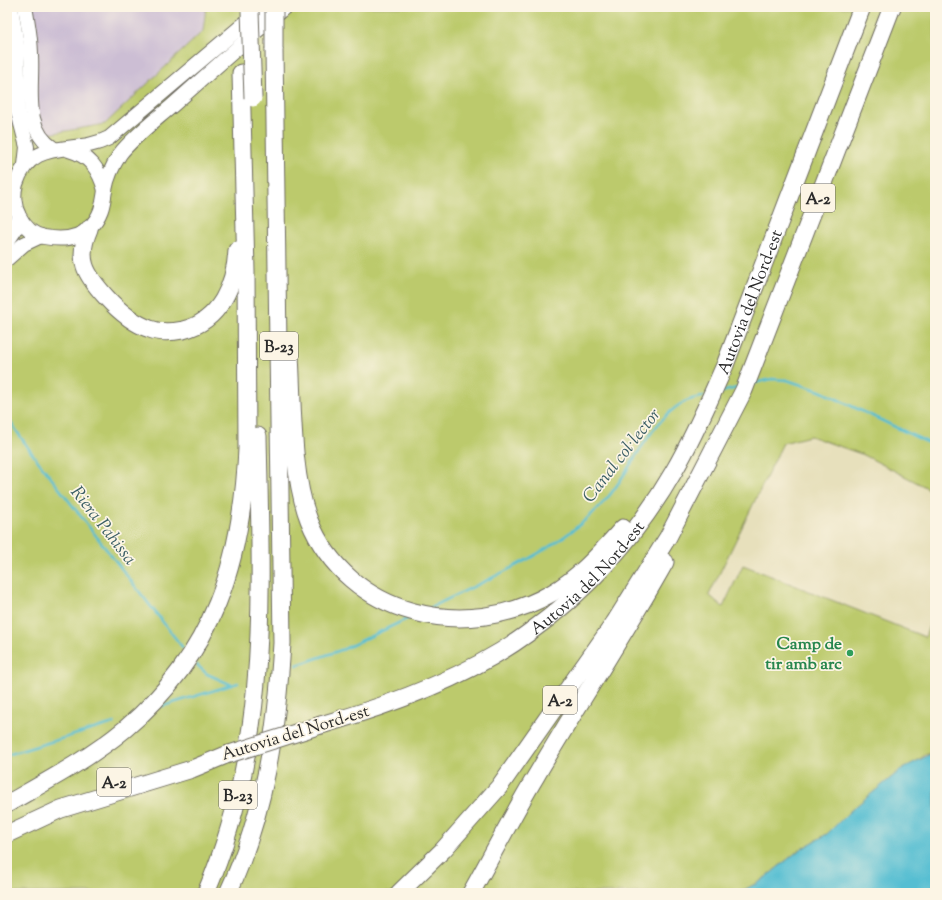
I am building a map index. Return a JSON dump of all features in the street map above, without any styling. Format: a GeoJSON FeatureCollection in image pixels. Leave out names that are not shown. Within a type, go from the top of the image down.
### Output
{"type":"FeatureCollection","features":[{"type":"Feature","properties":{"kind":"highway","name":"B-23"},"geometry":{"type":"LineString","coordinates":[[228,893],[242,861],[268,770],[279,690],[282,643],[274,7]]}},
{"type":"Feature","properties":{"kind":"highway","name":"Autovia del Nord-est"},"geometry":{"type":"LineString","coordinates":[[7,824],[51,804],[104,785],[192,760],[226,755],[357,714],[444,680],[486,660],[526,635],[551,616],[610,560],[644,518],[671,476],[701,420],[724,365],[862,7]]}},
{"type":"Feature","properties":{"kind":"highway","name":"Autovia del Nord-est"},"geometry":{"type":"LineString","coordinates":[[399,893],[443,850],[499,787],[615,622],[668,537],[711,457],[722,442],[744,390],[892,7]]}},
{"type":"Feature","properties":{"kind":"highway","name":"B-23"},"geometry":{"type":"LineString","coordinates":[[206,893],[228,832],[244,775],[256,693],[259,647],[261,564],[247,100],[250,9]]}},
{"type":"Feature","properties":{"kind":"highway"},"geometry":{"type":"LineString","coordinates":[[7,804],[58,775],[124,729],[160,694],[184,664],[195,648],[222,596],[238,532],[246,478],[247,100],[241,73],[250,9]]}},
{"type":"Feature","properties":{"kind":"highway"},"geometry":{"type":"LineString","coordinates":[[89,229],[82,248],[84,266],[88,276],[127,316],[151,329],[168,332],[191,328],[210,316],[222,303],[227,293],[235,268],[238,240],[238,170],[247,100]]}},
{"type":"Feature","properties":{"kind":"highway"},"geometry":{"type":"LineString","coordinates":[[277,247],[288,325],[298,476],[306,510],[316,534],[338,567],[369,591],[397,606],[426,615],[446,618],[468,619],[492,616],[523,606],[552,592],[566,583],[590,562],[671,476]]}},
{"type":"Feature","properties":{"kind":"highway"},"geometry":{"type":"LineString","coordinates":[[471,893],[535,777],[592,682],[639,608],[678,539],[722,442]]}},
{"type":"Feature","properties":{"kind":"highway","name":"A-2"},"geometry":{"type":"LineString","coordinates":[[7,834],[61,809],[192,769],[226,755]]}},
{"type":"Feature","properties":{"kind":"highway"},"geometry":{"type":"LineString","coordinates":[[235,893],[242,861]]}},
{"type":"Feature","properties":{"kind":"main road"},"geometry":{"type":"LineString","coordinates":[[11,7],[17,44],[18,112],[27,147],[25,165]]}},
{"type":"Feature","properties":{"kind":"main road"},"geometry":{"type":"LineString","coordinates":[[25,7],[31,57],[30,98],[32,116],[40,136],[61,149],[82,155],[90,161],[101,177],[105,190]]}},
{"type":"Feature","properties":{"kind":"main road"},"geometry":{"type":"LineString","coordinates":[[18,214],[29,229],[41,236],[65,239],[82,234],[89,229],[102,210],[109,176],[121,153],[285,7]]}},
{"type":"Feature","properties":{"kind":"main road"},"geometry":{"type":"LineString","coordinates":[[7,242],[15,230],[18,214],[15,199],[15,187],[19,175],[25,165],[38,154],[97,144],[109,138],[250,9]]}},
{"type":"Feature","properties":{"kind":"main road"},"geometry":{"type":"LineString","coordinates":[[7,260],[24,244],[41,236]]}},
{"type":"Feature","properties":{"kind":"shaded area"},"geometry":{"type":"Polygon","coordinates":[[[7,7],[206,7],[204,31],[105,124],[49,134],[7,124],[7,7]]]}},
{"type":"Feature","properties":{"kind":"green space"},"geometry":{"type":"Polygon","coordinates":[[[206,7],[935,7],[935,492],[864,455],[810,436],[783,443],[709,595],[723,607],[743,565],[925,637],[935,609],[935,752],[925,755],[850,811],[827,834],[798,851],[761,881],[738,893],[7,893],[7,124],[49,134],[105,124],[203,31],[206,7]]]}},
{"type":"Feature","properties":{"kind":"water"},"geometry":{"type":"Polygon","coordinates":[[[935,752],[935,884],[928,893],[738,893],[761,881],[798,851],[827,834],[850,811],[903,768],[935,752]]]}},
{"type":"Feature","properties":{"kind":"waterway","name":"Canal col·lector"},"geometry":{"type":"LineString","coordinates":[[754,383],[772,379],[787,380],[820,391],[935,446]]}},
{"type":"Feature","properties":{"kind":"waterway","name":"Canal col·lector"},"geometry":{"type":"LineString","coordinates":[[721,392],[737,388]]}},
{"type":"Feature","properties":{"kind":"waterway","name":"Canal col·lector"},"geometry":{"type":"LineString","coordinates":[[430,608],[526,561],[571,532],[591,515],[609,496],[652,432],[662,420],[672,410],[684,402],[704,396]]}},
{"type":"Feature","properties":{"kind":"waterway","name":"Riera Pahissa"},"geometry":{"type":"LineString","coordinates":[[7,417],[31,452],[183,648]]}},
{"type":"Feature","properties":{"kind":"waterway","name":"Canal col·lector"},"geometry":{"type":"LineString","coordinates":[[297,665],[344,649],[411,617]]}},
{"type":"Feature","properties":{"kind":"waterway","name":"Riera Pahissa"},"geometry":{"type":"LineString","coordinates":[[197,665],[207,674],[232,685]]}},
{"type":"Feature","properties":{"kind":"waterway","name":"Canal col·lector"},"geometry":{"type":"LineString","coordinates":[[163,706],[238,683]]}},
{"type":"Feature","properties":{"kind":"waterway","name":"Canal col·lector"},"geometry":{"type":"LineString","coordinates":[[7,755],[114,723]]}},
{"type":"Feature","properties":{"kind":"place","name":"Camp de tir amb arc"},"geometry":{"type":"Point","coordinates":[850,653]}}]}
